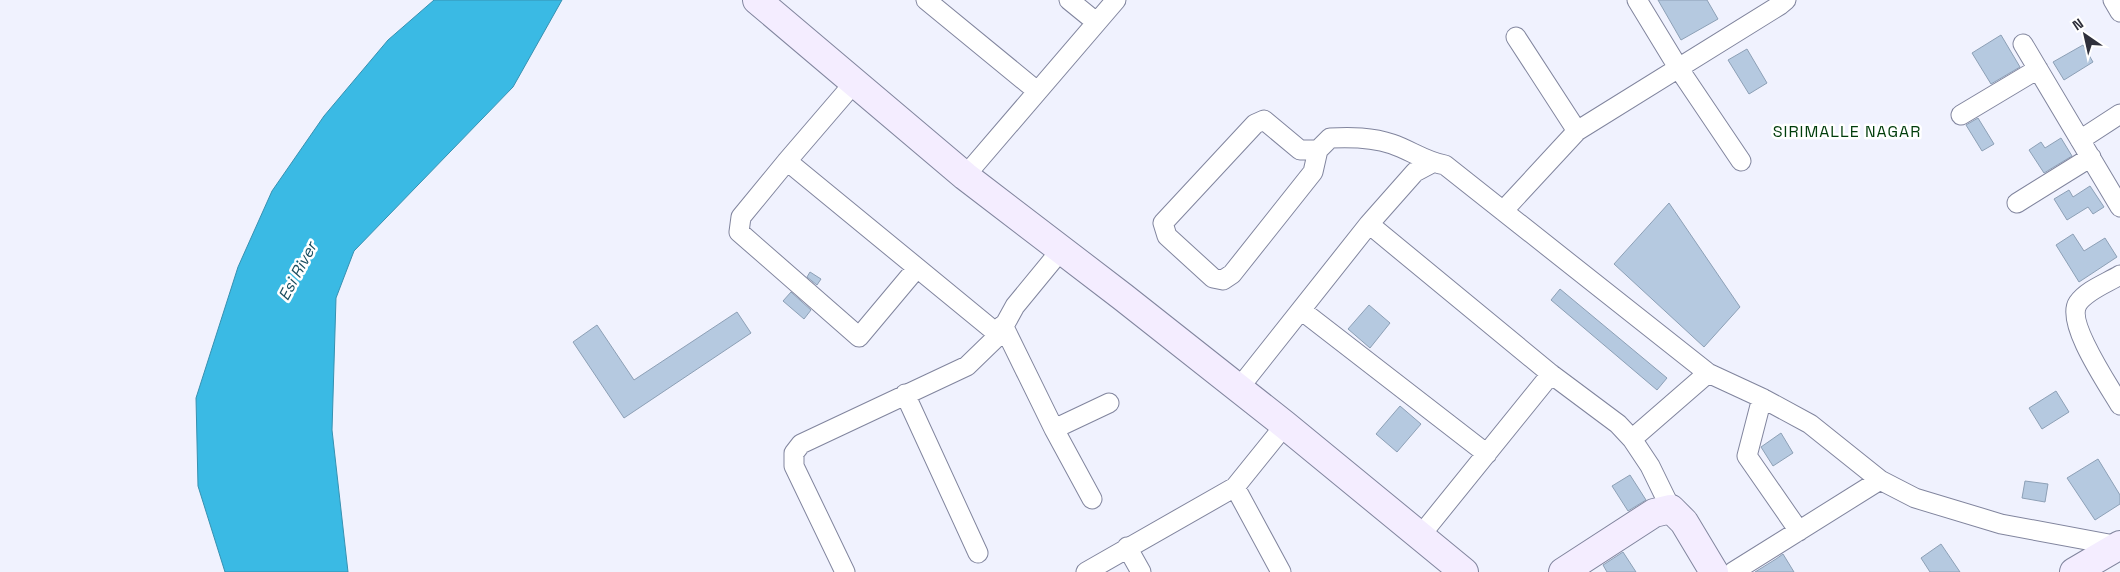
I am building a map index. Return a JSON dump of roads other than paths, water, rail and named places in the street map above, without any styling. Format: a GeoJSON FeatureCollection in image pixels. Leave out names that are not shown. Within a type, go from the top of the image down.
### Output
{"type":"FeatureCollection","features":[{"type":"Feature","properties":{"kind":"street"},"geometry":{"type":"LineString","coordinates":[[758,0],[965,176],[1285,425],[1464,572]]}},
{"type":"Feature","properties":{"kind":"street"},"geometry":{"type":"LineString","coordinates":[[926,0],[1038,91]]}},
{"type":"Feature","properties":{"kind":"street"},"geometry":{"type":"LineString","coordinates":[[1068,0],[1096,22]]}},
{"type":"Feature","properties":{"kind":"street"},"geometry":{"type":"LineString","coordinates":[[965,176],[1116,0]]}},
{"type":"Feature","properties":{"kind":"street"},"geometry":{"type":"LineString","coordinates":[[1638,0],[1679,69],[1741,161]]}},
{"type":"Feature","properties":{"kind":"street"},"geometry":{"type":"LineString","coordinates":[[1503,211],[1577,131],[1679,69],[1786,0]]}},
{"type":"Feature","properties":{"kind":"street"},"geometry":{"type":"LineString","coordinates":[[2113,0],[2120,12]]}},
{"type":"Feature","properties":{"kind":"street"},"geometry":{"type":"LineString","coordinates":[[1516,37],[1577,131]]}},
{"type":"Feature","properties":{"kind":"street"},"geometry":{"type":"LineString","coordinates":[[2023,44],[2120,207]]}},
{"type":"Feature","properties":{"kind":"street"},"geometry":{"type":"LineString","coordinates":[[1961,115],[2038,69]]}},
{"type":"Feature","properties":{"kind":"street"},"geometry":{"type":"LineString","coordinates":[[854,83],[741,217],[738,232],[859,336],[916,269]]}},
{"type":"Feature","properties":{"kind":"street"},"geometry":{"type":"LineString","coordinates":[[2080,140],[2120,114]]}},
{"type":"Feature","properties":{"kind":"street"},"geometry":{"type":"LineString","coordinates":[[1318,150],[1300,150],[1264,120],[1255,124],[1163,223],[1167,236],[1213,278],[1223,280],[1232,274],[1313,172],[1318,150],[1330,138],[1355,136],[1392,144],[1432,163],[1445,166],[1708,373],[1762,398],[1810,424],[1880,480],[1916,498],[2001,524],[2120,546]]}},
{"type":"Feature","properties":{"kind":"street"},"geometry":{"type":"LineString","coordinates":[[2018,203],[2091,157]]}},
{"type":"Feature","properties":{"kind":"street"},"geometry":{"type":"LineString","coordinates":[[787,161],[916,269],[1001,330],[1092,499]]}},
{"type":"Feature","properties":{"kind":"street"},"geometry":{"type":"LineString","coordinates":[[1238,388],[1369,224],[1415,172],[1432,163]]}},
{"type":"Feature","properties":{"kind":"street"},"geometry":{"type":"LineString","coordinates":[[1369,224],[1551,374],[1618,424],[1632,439],[1650,466],[1671,509],[1684,522],[1714,572]]}},
{"type":"Feature","properties":{"kind":"street"},"geometry":{"type":"LineString","coordinates":[[845,572],[794,466],[794,453],[801,444],[967,366],[1001,330],[1015,306],[1061,250]]}},
{"type":"Feature","properties":{"kind":"street"},"geometry":{"type":"LineString","coordinates":[[2120,275],[2087,294],[2077,304],[2074,320],[2081,337],[2120,405]]}},
{"type":"Feature","properties":{"kind":"street"},"geometry":{"type":"LineString","coordinates":[[1301,310],[1487,454]]}},
{"type":"Feature","properties":{"kind":"street"},"geometry":{"type":"LineString","coordinates":[[1632,439],[1708,373]]}},
{"type":"Feature","properties":{"kind":"street"},"geometry":{"type":"LineString","coordinates":[[1420,536],[1551,374]]}},
{"type":"Feature","properties":{"kind":"street"},"geometry":{"type":"LineString","coordinates":[[905,394],[978,554]]}},
{"type":"Feature","properties":{"kind":"street"},"geometry":{"type":"LineString","coordinates":[[1762,398],[1747,456],[1799,531]]}},
{"type":"Feature","properties":{"kind":"street"},"geometry":{"type":"LineString","coordinates":[[1054,429],[1109,403]]}},
{"type":"Feature","properties":{"kind":"street"},"geometry":{"type":"LineString","coordinates":[[1086,572],[1235,487],[1285,425]]}},
{"type":"Feature","properties":{"kind":"street"},"geometry":{"type":"LineString","coordinates":[[1733,572],[1880,480]]}},
{"type":"Feature","properties":{"kind":"street"},"geometry":{"type":"LineString","coordinates":[[1235,487],[1281,572]]}},
{"type":"Feature","properties":{"kind":"street"},"geometry":{"type":"LineString","coordinates":[[1563,572],[1654,513],[1671,509]]}},
{"type":"Feature","properties":{"kind":"street"},"geometry":{"type":"LineString","coordinates":[[2074,572],[2120,546]]}},
{"type":"Feature","properties":{"kind":"street"},"geometry":{"type":"LineString","coordinates":[[1127,547],[1141,572]]}},
{"type":"Feature","properties":{"kind":"water","name":"Esi River"},"geometry":{"type":"Polygon","coordinates":[[[434,0],[562,0],[513,87],[354,251],[336,298],[332,430],[348,572],[225,572],[198,486],[196,398],[238,267],[272,191],[324,116],[388,40],[434,0]]]}},
{"type":"Feature","properties":{"kind":"district","name":"SIRIMALLE NAGAR"},"geometry":{"type":"Point","coordinates":[1847,131]}}]}
